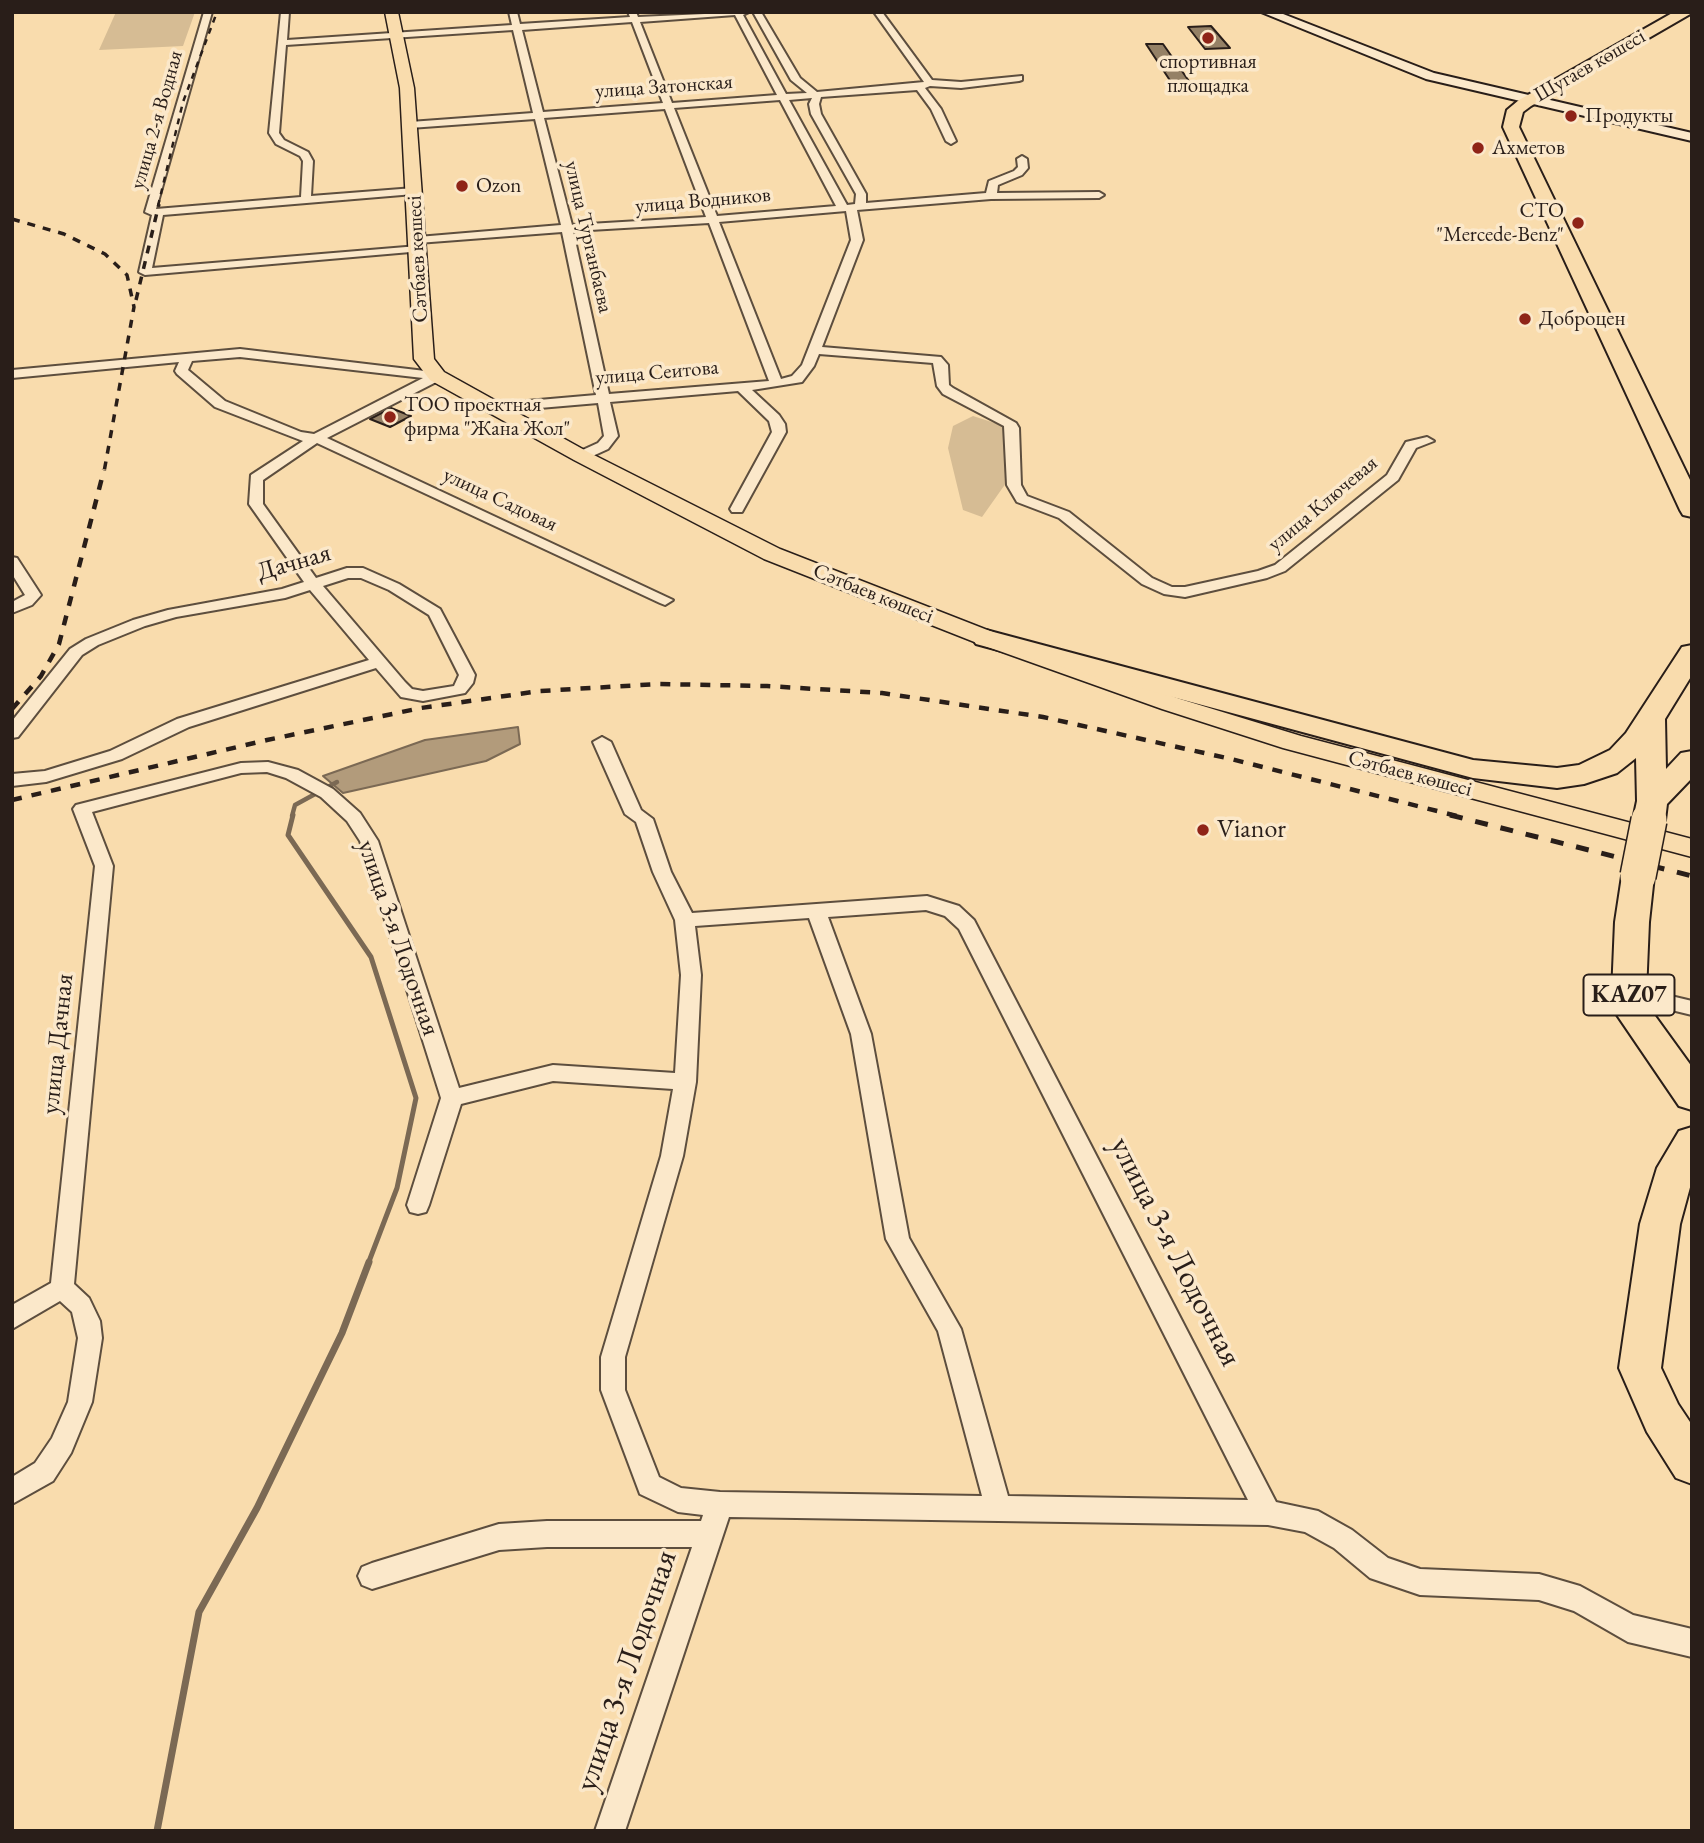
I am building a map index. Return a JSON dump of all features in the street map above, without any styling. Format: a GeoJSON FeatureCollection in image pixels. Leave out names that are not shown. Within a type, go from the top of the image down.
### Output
{"type":"FeatureCollection","features":[{"type":"Feature","properties":{"kind":"highway","name":"Шугаев көшесі"},"geometry":{"type":"LineString","coordinates":[[1685,12],[1533,98],[1515,110],[1511,127],[1692,510]]}},
{"type":"Feature","properties":{"kind":"highway"},"geometry":{"type":"LineString","coordinates":[[986,638],[1473,769],[1557,778],[1584,774],[1621,757],[1637,739],[1692,653]]}},
{"type":"Feature","properties":{"kind":"highway"},"geometry":{"type":"LineString","coordinates":[[1650,716],[1658,730],[1674,739],[1692,742]]}},
{"type":"Feature","properties":{"kind":"highway","name":"KAZ07"},"geometry":{"type":"LineString","coordinates":[[1650,716],[1671,787],[1638,876],[1632,922],[1629,993],[1633,1012],[1692,1096]]}},
{"type":"Feature","properties":{"kind":"highway"},"geometry":{"type":"LineString","coordinates":[[1692,1142],[1676,1168],[1660,1224],[1640,1368],[1662,1418],[1692,1463]]}},
{"type":"Feature","properties":{"kind":"main road","name":"Сәтбаев көшесі"},"geometry":{"type":"LineString","coordinates":[[391,12],[407,88],[424,359],[437,376],[580,456],[772,554],[986,638],[1171,704],[1292,742],[1692,848]]}},
{"type":"Feature","properties":{"kind":"main road"},"geometry":{"type":"LineString","coordinates":[[1267,12],[1430,76],[1692,137]]}},
{"type":"Feature","properties":{"kind":"main road"},"geometry":{"type":"LineString","coordinates":[[1450,80],[1515,110]]}},
{"type":"Feature","properties":{"kind":"street","name":"улица 2-я Водная"},"geometry":{"type":"LineString","coordinates":[[145,272],[158,212],[150,212],[208,12]]}},
{"type":"Feature","properties":{"kind":"street"},"geometry":{"type":"LineString","coordinates":[[285,12],[274,133],[280,142],[304,154],[308,161],[306,199]]}},
{"type":"Feature","properties":{"kind":"street","name":"улица Турганбаева"},"geometry":{"type":"LineString","coordinates":[[513,12],[568,228],[611,436],[603,446],[580,456]]}},
{"type":"Feature","properties":{"kind":"street"},"geometry":{"type":"LineString","coordinates":[[282,43],[634,16],[745,12]]}},
{"type":"Feature","properties":{"kind":"street"},"geometry":{"type":"LineString","coordinates":[[757,12],[796,80],[817,96]]}},
{"type":"Feature","properties":{"kind":"street"},"geometry":{"type":"LineString","coordinates":[[878,12],[925,85],[951,141]]}},
{"type":"Feature","properties":{"kind":"street","name":"улица Сеитова"},"geometry":{"type":"LineString","coordinates":[[493,408],[777,384],[797,379],[808,366],[857,240],[851,207],[784,98],[737,13]]}},
{"type":"Feature","properties":{"kind":"street"},"geometry":{"type":"LineString","coordinates":[[634,16],[777,384]]}},
{"type":"Feature","properties":{"kind":"street","name":"улица Затонская"},"geometry":{"type":"LineString","coordinates":[[410,125],[817,96],[925,85],[961,85],[1019,78]]}},
{"type":"Feature","properties":{"kind":"street","name":"улица Сеитова"},"geometry":{"type":"LineString","coordinates":[[817,96],[814,104],[816,114],[861,194],[851,207]]}},
{"type":"Feature","properties":{"kind":"street"},"geometry":{"type":"LineString","coordinates":[[991,196],[993,183],[1018,173],[1023,168],[1022,159]]}},
{"type":"Feature","properties":{"kind":"street"},"geometry":{"type":"LineString","coordinates":[[158,212],[414,191]]}},
{"type":"Feature","properties":{"kind":"street","name":"улица Водников"},"geometry":{"type":"LineString","coordinates":[[145,272],[568,228],[622,227],[991,196],[1099,195]]}},
{"type":"Feature","properties":{"kind":"street","name":"улица Ключевая"},"geometry":{"type":"LineString","coordinates":[[816,350],[937,360],[942,365],[943,386],[948,391],[1009,423],[1012,428],[1014,485],[1022,499],[1063,515],[1147,581],[1169,591],[1185,592],[1262,575],[1280,568],[1393,477],[1411,445],[1427,441]]}},
{"type":"Feature","properties":{"kind":"street"},"geometry":{"type":"LineString","coordinates":[[12,374],[240,353],[437,376]]}},
{"type":"Feature","properties":{"kind":"street","name":"улица Садовая"},"geometry":{"type":"LineString","coordinates":[[188,356],[181,371],[220,404],[298,436],[316,438],[665,600]]}},
{"type":"Feature","properties":{"kind":"street"},"geometry":{"type":"LineString","coordinates":[[12,780],[46,776],[116,755],[183,723],[379,662],[313,584],[256,505],[256,478],[316,438],[437,376]]}},
{"type":"Feature","properties":{"kind":"street","name":"улица Сеитова"},"geometry":{"type":"LineString","coordinates":[[737,509],[779,432],[774,418],[741,387]]}},
{"type":"Feature","properties":{"kind":"street"},"geometry":{"type":"LineString","coordinates":[[12,561],[33,596],[27,602],[12,608]]}},
{"type":"Feature","properties":{"kind":"street","name":"Дачная"},"geometry":{"type":"LineString","coordinates":[[12,733],[76,652],[92,642],[139,623],[285,593],[347,573],[363,573],[435,612],[467,675],[465,683],[458,690],[423,696],[407,693],[379,662]]}},
{"type":"Feature","properties":{"kind":"street"},"geometry":{"type":"LineString","coordinates":[[602,742],[634,814],[643,819],[662,872],[685,920],[691,975],[685,1082],[673,1156],[612,1357],[613,1391],[649,1486],[678,1500],[720,1504],[1268,1513],[1309,1520],[1343,1539],[1380,1569],[1420,1582],[1539,1587],[1580,1599],[1628,1628],[1692,1643]]}},
{"type":"Feature","properties":{"kind":"street","name":"улица 3-я Лодочная"},"geometry":{"type":"LineString","coordinates":[[82,809],[241,768],[268,767],[292,774],[327,793],[354,817],[369,841],[452,1098]]}},
{"type":"Feature","properties":{"kind":"street","name":"улица Дачная"},"geometry":{"type":"LineString","coordinates":[[62,1288],[104,866],[82,809]]}},
{"type":"Feature","properties":{"kind":"street","name":"улица 3-я Лодочная"},"geometry":{"type":"LineString","coordinates":[[685,920],[927,903],[952,911],[967,925],[1268,1513]]}},
{"type":"Feature","properties":{"kind":"street"},"geometry":{"type":"LineString","coordinates":[[817,911],[861,1034],[898,1239],[949,1329],[999,1510]]}},
{"type":"Feature","properties":{"kind":"street"},"geometry":{"type":"LineString","coordinates":[[1629,993],[1692,1008]]}},
{"type":"Feature","properties":{"kind":"street"},"geometry":{"type":"LineString","coordinates":[[418,1205],[452,1098],[554,1073],[685,1082]]}},
{"type":"Feature","properties":{"kind":"street"},"geometry":{"type":"LineString","coordinates":[[12,1320],[22,1311],[62,1288],[81,1305],[88,1321],[90,1338],[80,1402],[62,1445],[44,1472],[12,1492]]}},
{"type":"Feature","properties":{"kind":"street","name":"улица 3-я Лодочная"},"geometry":{"type":"LineString","coordinates":[[610,1831],[720,1504]]}},
{"type":"Feature","properties":{"kind":"street","name":"улица 3-я Лодочная"},"geometry":{"type":"LineString","coordinates":[[372,1576],[499,1537],[547,1534],[710,1534]]}},
{"type":"Feature","properties":{"kind":"shaded area"},"geometry":{"type":"Polygon","coordinates":[[[116,12],[195,12],[183,46],[99,50],[116,12]]]}},
{"type":"Feature","properties":{"kind":"shaded area"},"geometry":{"type":"Polygon","coordinates":[[[973,416],[1007,427],[1011,476],[982,517],[963,510],[948,448],[953,426],[973,416]]]}},
{"type":"Feature","properties":{"kind":"shaded area"},"geometry":{"type":"Polygon","coordinates":[[[518,727],[520,744],[486,761],[343,793],[323,776],[425,740],[518,727]]]}},
{"type":"Feature","properties":{"kind":"building","name":"спортивная площадка"},"geometry":{"type":"Polygon","coordinates":[[[1211,26],[1230,48],[1205,49],[1188,27],[1211,26]]]}},
{"type":"Feature","properties":{"kind":"building"},"geometry":{"type":"Polygon","coordinates":[[[1146,44],[1163,44],[1191,84],[1173,85],[1146,44]]]}},
{"type":"Feature","properties":{"kind":"building","name":"ТОО проектная фирма \"Жана Жол\""},"geometry":{"type":"Polygon","coordinates":[[[391,408],[411,416],[390,427],[370,419],[391,408]]]}},
{"type":"Feature","properties":{"kind":"waterway"},"geometry":{"type":"LineString","coordinates":[[292,816],[295,805],[337,782]]}},
{"type":"Feature","properties":{"kind":"waterway"},"geometry":{"type":"LineString","coordinates":[[293,815],[288,835],[371,957],[416,1098],[397,1188],[368,1264]]}},
{"type":"Feature","properties":{"kind":"waterway"},"geometry":{"type":"LineString","coordinates":[[157,1831],[199,1612],[257,1508],[342,1333],[369,1262]]}},
{"type":"Feature","properties":{"kind":"railway"},"geometry":{"type":"LineString","coordinates":[[158,206],[183,102],[217,12]]}},
{"type":"Feature","properties":{"kind":"railway"},"geometry":{"type":"LineString","coordinates":[[136,300],[159,204]]}},
{"type":"Feature","properties":{"kind":"railway"},"geometry":{"type":"LineString","coordinates":[[12,219],[64,234],[105,254],[127,275],[134,307],[104,472]]}},
{"type":"Feature","properties":{"kind":"railway"},"geometry":{"type":"LineString","coordinates":[[12,709],[41,676],[59,644],[104,470]]}},
{"type":"Feature","properties":{"kind":"railway"},"geometry":{"type":"LineString","coordinates":[[12,800],[267,740],[421,708],[540,691],[659,684],[767,686],[882,693],[1043,717],[1231,759],[1457,816]]}},
{"type":"Feature","properties":{"kind":"railway"},"geometry":{"type":"LineString","coordinates":[[1450,815],[1692,876]]}},
{"type":"Feature","properties":{"kind":"place","name":"спортивная площадка"},"geometry":{"type":"Point","coordinates":[1208,38]}},
{"type":"Feature","properties":{"kind":"place","name":"Продукты"},"geometry":{"type":"Point","coordinates":[1571,116]}},
{"type":"Feature","properties":{"kind":"place","name":"Ахметов"},"geometry":{"type":"Point","coordinates":[1478,148]}},
{"type":"Feature","properties":{"kind":"place","name":"Ozon"},"geometry":{"type":"Point","coordinates":[462,186]}},
{"type":"Feature","properties":{"kind":"place","name":"СТО \"Mercede-Benz\""},"geometry":{"type":"Point","coordinates":[1578,223]}},
{"type":"Feature","properties":{"kind":"place","name":"Доброцен"},"geometry":{"type":"Point","coordinates":[1525,319]}},
{"type":"Feature","properties":{"kind":"place","name":"ТОО проектная фирма \"Жана Жол\""},"geometry":{"type":"Point","coordinates":[390,417]}},
{"type":"Feature","properties":{"kind":"place","name":"Vianor"},"geometry":{"type":"Point","coordinates":[1203,830]}}]}
